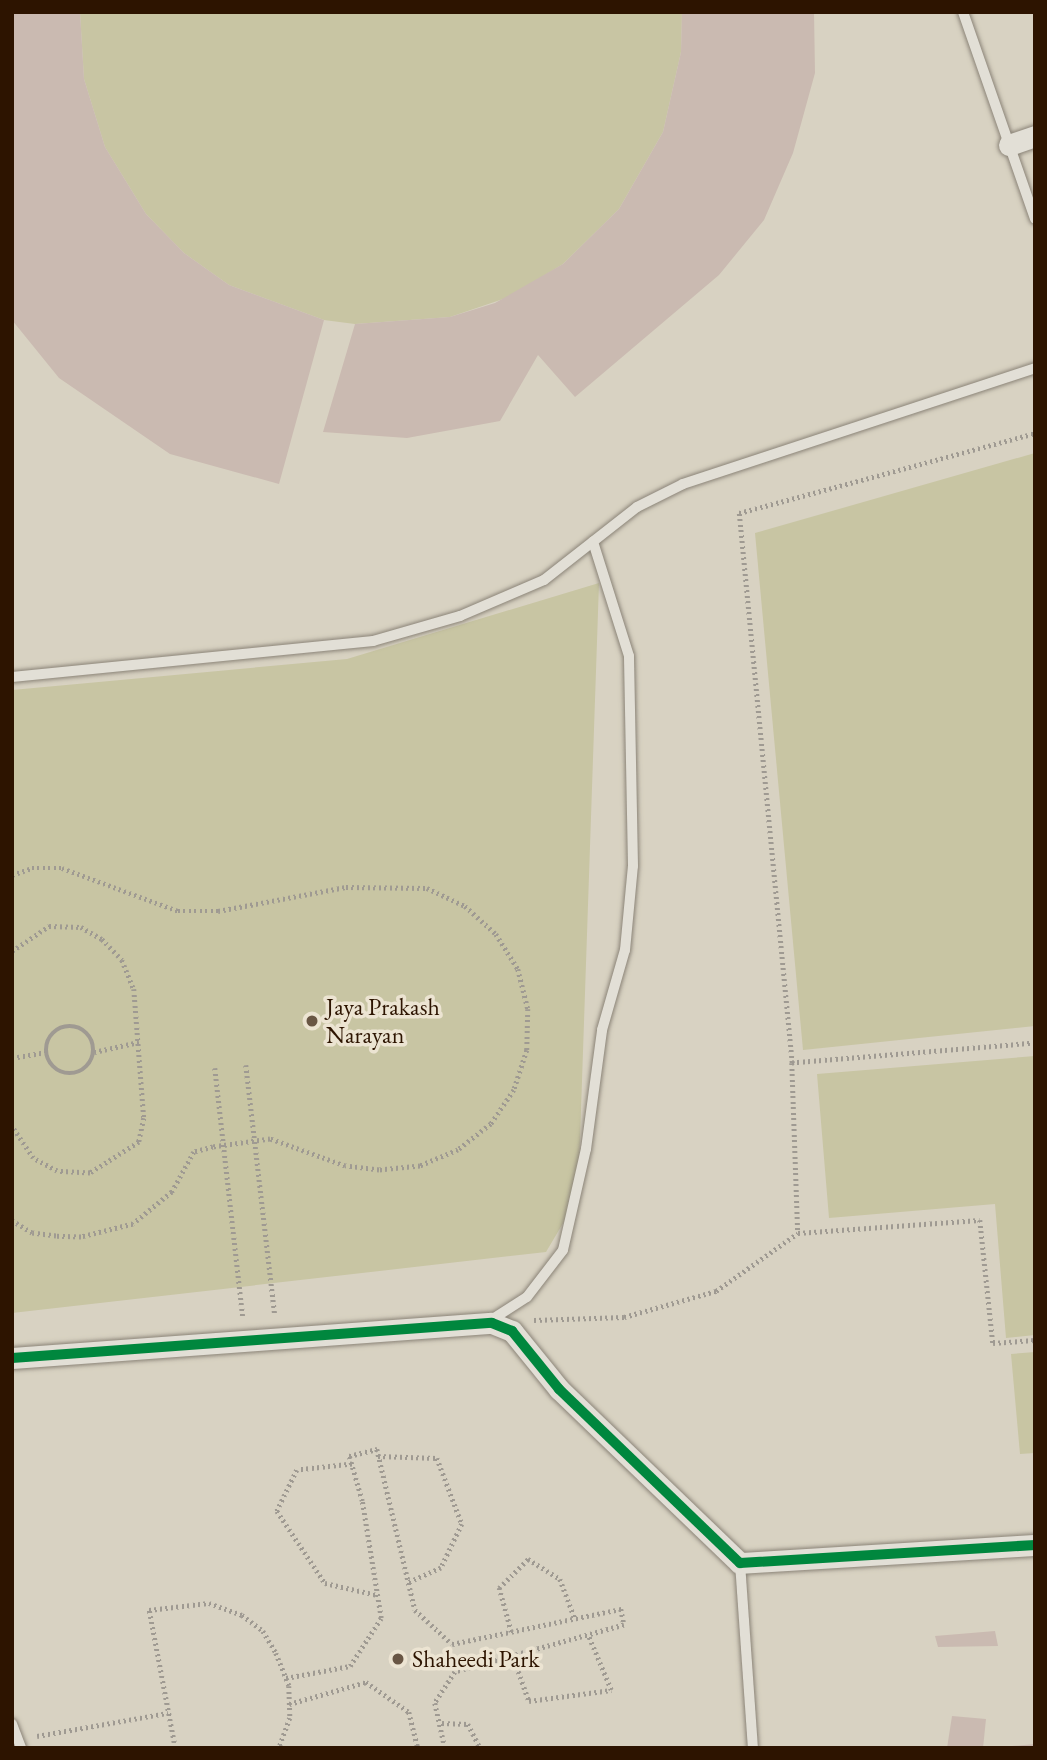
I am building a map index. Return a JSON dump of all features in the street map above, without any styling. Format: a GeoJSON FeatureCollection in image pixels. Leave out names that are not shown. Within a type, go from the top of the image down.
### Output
{"type":"FeatureCollection","features":[{"type":"Feature","properties":{"kind":"street"},"geometry":{"type":"LineString","coordinates":[[1009,145],[1035,136]]}},
{"type":"Feature","properties":{"kind":"street"},"geometry":{"type":"LineString","coordinates":[[12,1358],[486,1323],[512,1331],[558,1389],[740,1563],[1035,1545]]}},
{"type":"Feature","properties":{"kind":"lane"},"geometry":{"type":"LineString","coordinates":[[963,12],[1035,219]]}},
{"type":"Feature","properties":{"kind":"lane"},"geometry":{"type":"LineString","coordinates":[[12,677],[373,641],[460,616],[544,580],[637,507],[683,484],[1035,368]]}},
{"type":"Feature","properties":{"kind":"lane"},"geometry":{"type":"LineString","coordinates":[[486,1323],[527,1297],[563,1250],[586,1149],[602,1030],[625,950],[634,853],[629,656],[593,542]]}},
{"type":"Feature","properties":{"kind":"lane"},"geometry":{"type":"LineString","coordinates":[[740,1563],[752,1748]]}},
{"type":"Feature","properties":{"kind":"lane"},"geometry":{"type":"LineString","coordinates":[[12,1724],[20,1744]]}},
{"type":"Feature","properties":{"kind":"path"},"geometry":{"type":"LineString","coordinates":[[798,1233],[792,1063],[739,513],[1035,433]]}},
{"type":"Feature","properties":{"kind":"path"},"geometry":{"type":"LineString","coordinates":[[12,875],[32,868],[62,868],[178,911],[218,911],[346,887],[427,888],[465,906],[496,934],[521,982],[528,1009],[527,1051],[514,1090],[491,1124],[458,1150],[420,1166],[379,1170],[345,1166],[270,1139],[223,1145],[194,1152],[172,1192],[133,1224],[68,1237],[32,1233],[12,1221]]}},
{"type":"Feature","properties":{"kind":"path"},"geometry":{"type":"LineString","coordinates":[[12,951],[49,926],[81,927],[102,939],[122,960],[134,989],[144,1118],[139,1142],[113,1162],[90,1173],[57,1171],[33,1158],[12,1127]]}},
{"type":"Feature","properties":{"kind":"path"},"geometry":{"type":"LineString","coordinates":[[94,1052],[84,1031],[69,1026],[54,1031],[46,1052],[52,1067],[66,1074],[82,1072],[94,1052],[139,1042]]}},
{"type":"Feature","properties":{"kind":"path"},"geometry":{"type":"LineString","coordinates":[[792,1063],[1035,1043]]}},
{"type":"Feature","properties":{"kind":"path"},"geometry":{"type":"LineString","coordinates":[[12,1058],[46,1052]]}},
{"type":"Feature","properties":{"kind":"path"},"geometry":{"type":"LineString","coordinates":[[246,1065],[277,1337]]}},
{"type":"Feature","properties":{"kind":"path"},"geometry":{"type":"LineString","coordinates":[[215,1069],[245,1339]]}},
{"type":"Feature","properties":{"kind":"path"},"geometry":{"type":"LineString","coordinates":[[574,1318],[624,1317],[716,1291],[798,1233],[980,1220],[993,1343],[1035,1340]]}},
{"type":"Feature","properties":{"kind":"path"},"geometry":{"type":"LineString","coordinates":[[286,1678],[351,1665],[381,1618],[349,1456],[377,1449],[415,1610],[452,1644],[621,1609],[624,1625],[455,1671],[435,1703],[445,1748]]}},
{"type":"Feature","properties":{"kind":"path"},"geometry":{"type":"LineString","coordinates":[[379,1456],[437,1458],[462,1524],[441,1568],[408,1583]]}},
{"type":"Feature","properties":{"kind":"path"},"geometry":{"type":"LineString","coordinates":[[352,1464],[296,1471],[277,1511],[324,1583],[378,1595]]}},
{"type":"Feature","properties":{"kind":"path"},"geometry":{"type":"LineString","coordinates":[[512,1632],[499,1588],[528,1559],[560,1579],[575,1619]]}},
{"type":"Feature","properties":{"kind":"path"},"geometry":{"type":"LineString","coordinates":[[174,1748],[149,1610],[209,1603],[242,1615],[264,1631],[286,1678],[290,1718],[279,1748]]}},
{"type":"Feature","properties":{"kind":"path"},"geometry":{"type":"LineString","coordinates":[[513,1656],[529,1701],[611,1690],[588,1635]]}},
{"type":"Feature","properties":{"kind":"path"},"geometry":{"type":"LineString","coordinates":[[289,1704],[366,1682],[409,1712],[417,1747]]}},
{"type":"Feature","properties":{"kind":"path"},"geometry":{"type":"LineString","coordinates":[[20,1744],[168,1713]]}},
{"type":"Feature","properties":{"kind":"path"},"geometry":{"type":"LineString","coordinates":[[442,1723],[468,1724],[480,1748]]}},
{"type":"Feature","properties":{"kind":"shaded area"},"geometry":{"type":"Polygon","coordinates":[[[80,12],[682,12],[681,52],[663,132],[619,209],[563,264],[509,297],[450,317],[355,324],[324,320],[229,285],[184,253],[146,214],[105,147],[84,79],[80,12]]]}},
{"type":"Feature","properties":{"kind":"shaded area"},"geometry":{"type":"Polygon","coordinates":[[[1035,453],[1035,1026],[803,1050],[755,533],[1035,453]]]}},
{"type":"Feature","properties":{"kind":"shaded area"},"geometry":{"type":"Polygon","coordinates":[[[599,583],[578,1198],[546,1252],[12,1313],[12,690],[347,659],[599,583]]]}},
{"type":"Feature","properties":{"kind":"shaded area"},"geometry":{"type":"Polygon","coordinates":[[[1035,1056],[1035,1335],[1006,1338],[995,1204],[829,1218],[817,1074],[1035,1056]]]}},
{"type":"Feature","properties":{"kind":"shaded area"},"geometry":{"type":"Polygon","coordinates":[[[1035,1352],[1035,1453],[1020,1454],[1011,1354],[1035,1352]]]}},
{"type":"Feature","properties":{"kind":"building"},"geometry":{"type":"Polygon","coordinates":[[[12,12],[80,12],[84,79],[105,147],[146,214],[184,253],[229,285],[324,320],[279,484],[170,454],[59,378],[12,320],[12,12]]]}},
{"type":"Feature","properties":{"kind":"building"},"geometry":{"type":"Polygon","coordinates":[[[682,12],[814,12],[815,73],[793,153],[764,220],[719,275],[575,397],[538,355],[500,421],[407,438],[323,432],[355,324],[450,317],[495,303],[563,264],[619,209],[663,132],[681,52],[682,12]]]}},
{"type":"Feature","properties":{"kind":"building"},"geometry":{"type":"Polygon","coordinates":[[[995,1631],[998,1646],[938,1647],[935,1636],[995,1631]]]}},
{"type":"Feature","properties":{"kind":"building"},"geometry":{"type":"Polygon","coordinates":[[[952,1716],[986,1719],[983,1748],[947,1748],[952,1716]]]}},
{"type":"Feature","properties":{"kind":"building"},"geometry":{"type":"Polygon","coordinates":[[[1035,1744],[1035,1748],[1012,1748],[1012,1746],[1035,1744]]]}},
{"type":"Feature","properties":{"kind":"cycle path"},"geometry":{"type":"LineString","coordinates":[[12,1358],[492,1323],[512,1331],[559,1389],[740,1563],[1035,1545]]}},
{"type":"Feature","properties":{"kind":"place","name":"Jaya Prakash Narayan"},"geometry":{"type":"Point","coordinates":[312,1021]}},
{"type":"Feature","properties":{"kind":"place","name":"Shaheedi Park"},"geometry":{"type":"Point","coordinates":[398,1659]}}]}
